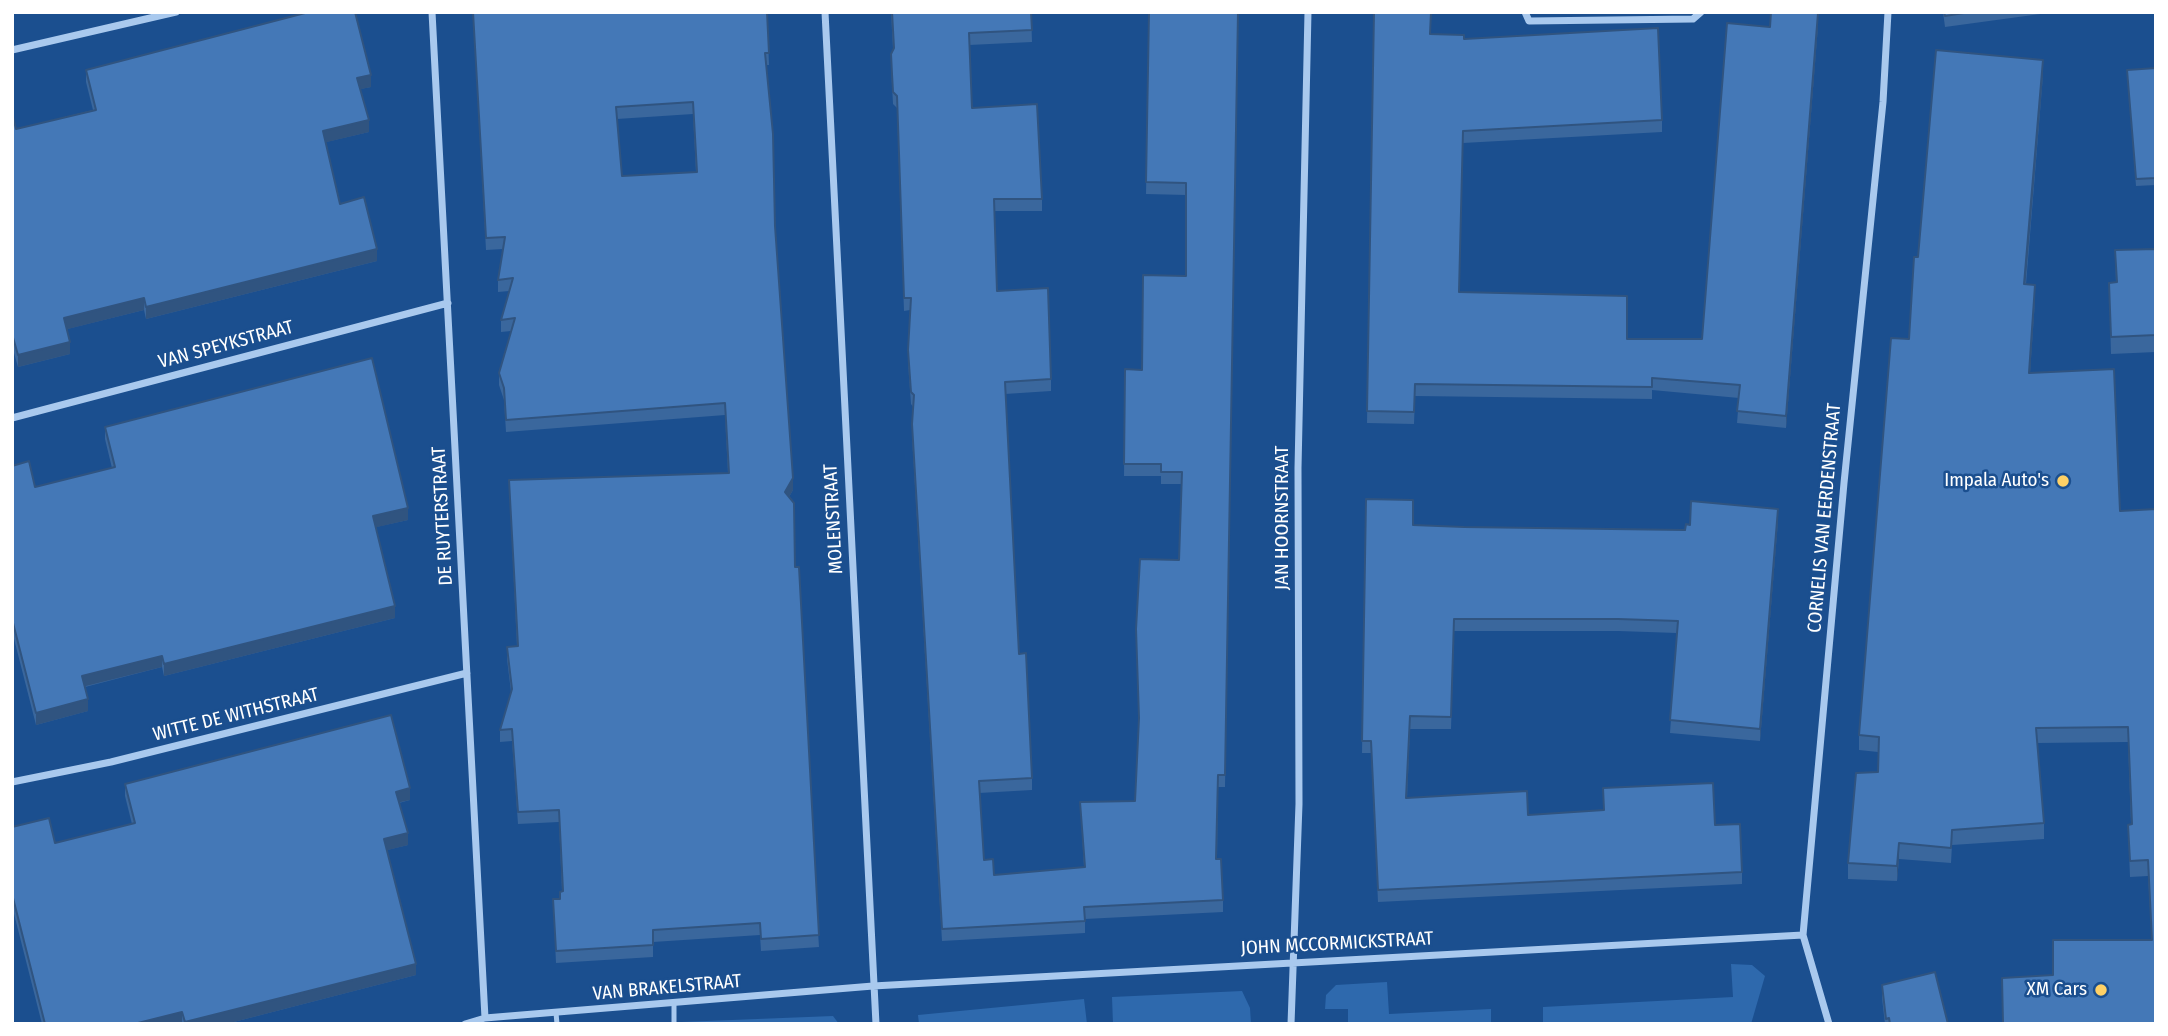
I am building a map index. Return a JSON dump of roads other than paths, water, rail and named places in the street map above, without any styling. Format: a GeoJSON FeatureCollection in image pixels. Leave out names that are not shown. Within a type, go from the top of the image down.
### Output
{"type":"FeatureCollection","features":[{"type":"Feature","properties":{"kind":"street"},"geometry":{"type":"LineString","coordinates":[[12,50],[176,12]]}},
{"type":"Feature","properties":{"kind":"street","name":"DE RUYTERSTRAAT"},"geometry":{"type":"LineString","coordinates":[[432,12],[485,1018]]}},
{"type":"Feature","properties":{"kind":"street","name":"MOLENSTRAAT"},"geometry":{"type":"LineString","coordinates":[[825,12],[876,1024]]}},
{"type":"Feature","properties":{"kind":"street","name":"JAN HOORNSTRAAT"},"geometry":{"type":"LineString","coordinates":[[1291,1024],[1299,804],[1298,468],[1308,12]]}},
{"type":"Feature","properties":{"kind":"street"},"geometry":{"type":"LineString","coordinates":[[1525,12],[1529,21],[1693,19],[1701,12]]}},
{"type":"Feature","properties":{"kind":"street","name":"CORNELIS VAN EERDENSTRAAT"},"geometry":{"type":"LineString","coordinates":[[1829,1024],[1803,935],[1844,483],[1883,102],[1888,12]]}},
{"type":"Feature","properties":{"kind":"street","name":"VAN SPEYKSTRAAT"},"geometry":{"type":"LineString","coordinates":[[12,418],[448,303]]}},
{"type":"Feature","properties":{"kind":"street","name":"WITTE DE WITHSTRAAT"},"geometry":{"type":"LineString","coordinates":[[12,782],[111,762],[467,673]]}},
{"type":"Feature","properties":{"kind":"street","name":"JOHN MCCORMICKSTRAAT"},"geometry":{"type":"LineString","coordinates":[[873,986],[1803,935]]}},
{"type":"Feature","properties":{"kind":"street","name":"VAN BRAKELSTRAAT"},"geometry":{"type":"LineString","coordinates":[[465,1024],[485,1018],[873,986]]}},
{"type":"Feature","properties":{"kind":"lane"},"geometry":{"type":"LineString","coordinates":[[674,1003],[674,1024]]}},
{"type":"Feature","properties":{"kind":"lane"},"geometry":{"type":"LineString","coordinates":[[556,1013],[557,1024]]}},
{"type":"Feature","properties":{"kind":"place","name":"Impala Auto's"},"geometry":{"type":"Point","coordinates":[2063,481]}},
{"type":"Feature","properties":{"kind":"place","name":"XM Cars"},"geometry":{"type":"Point","coordinates":[2101,990]}}]}
